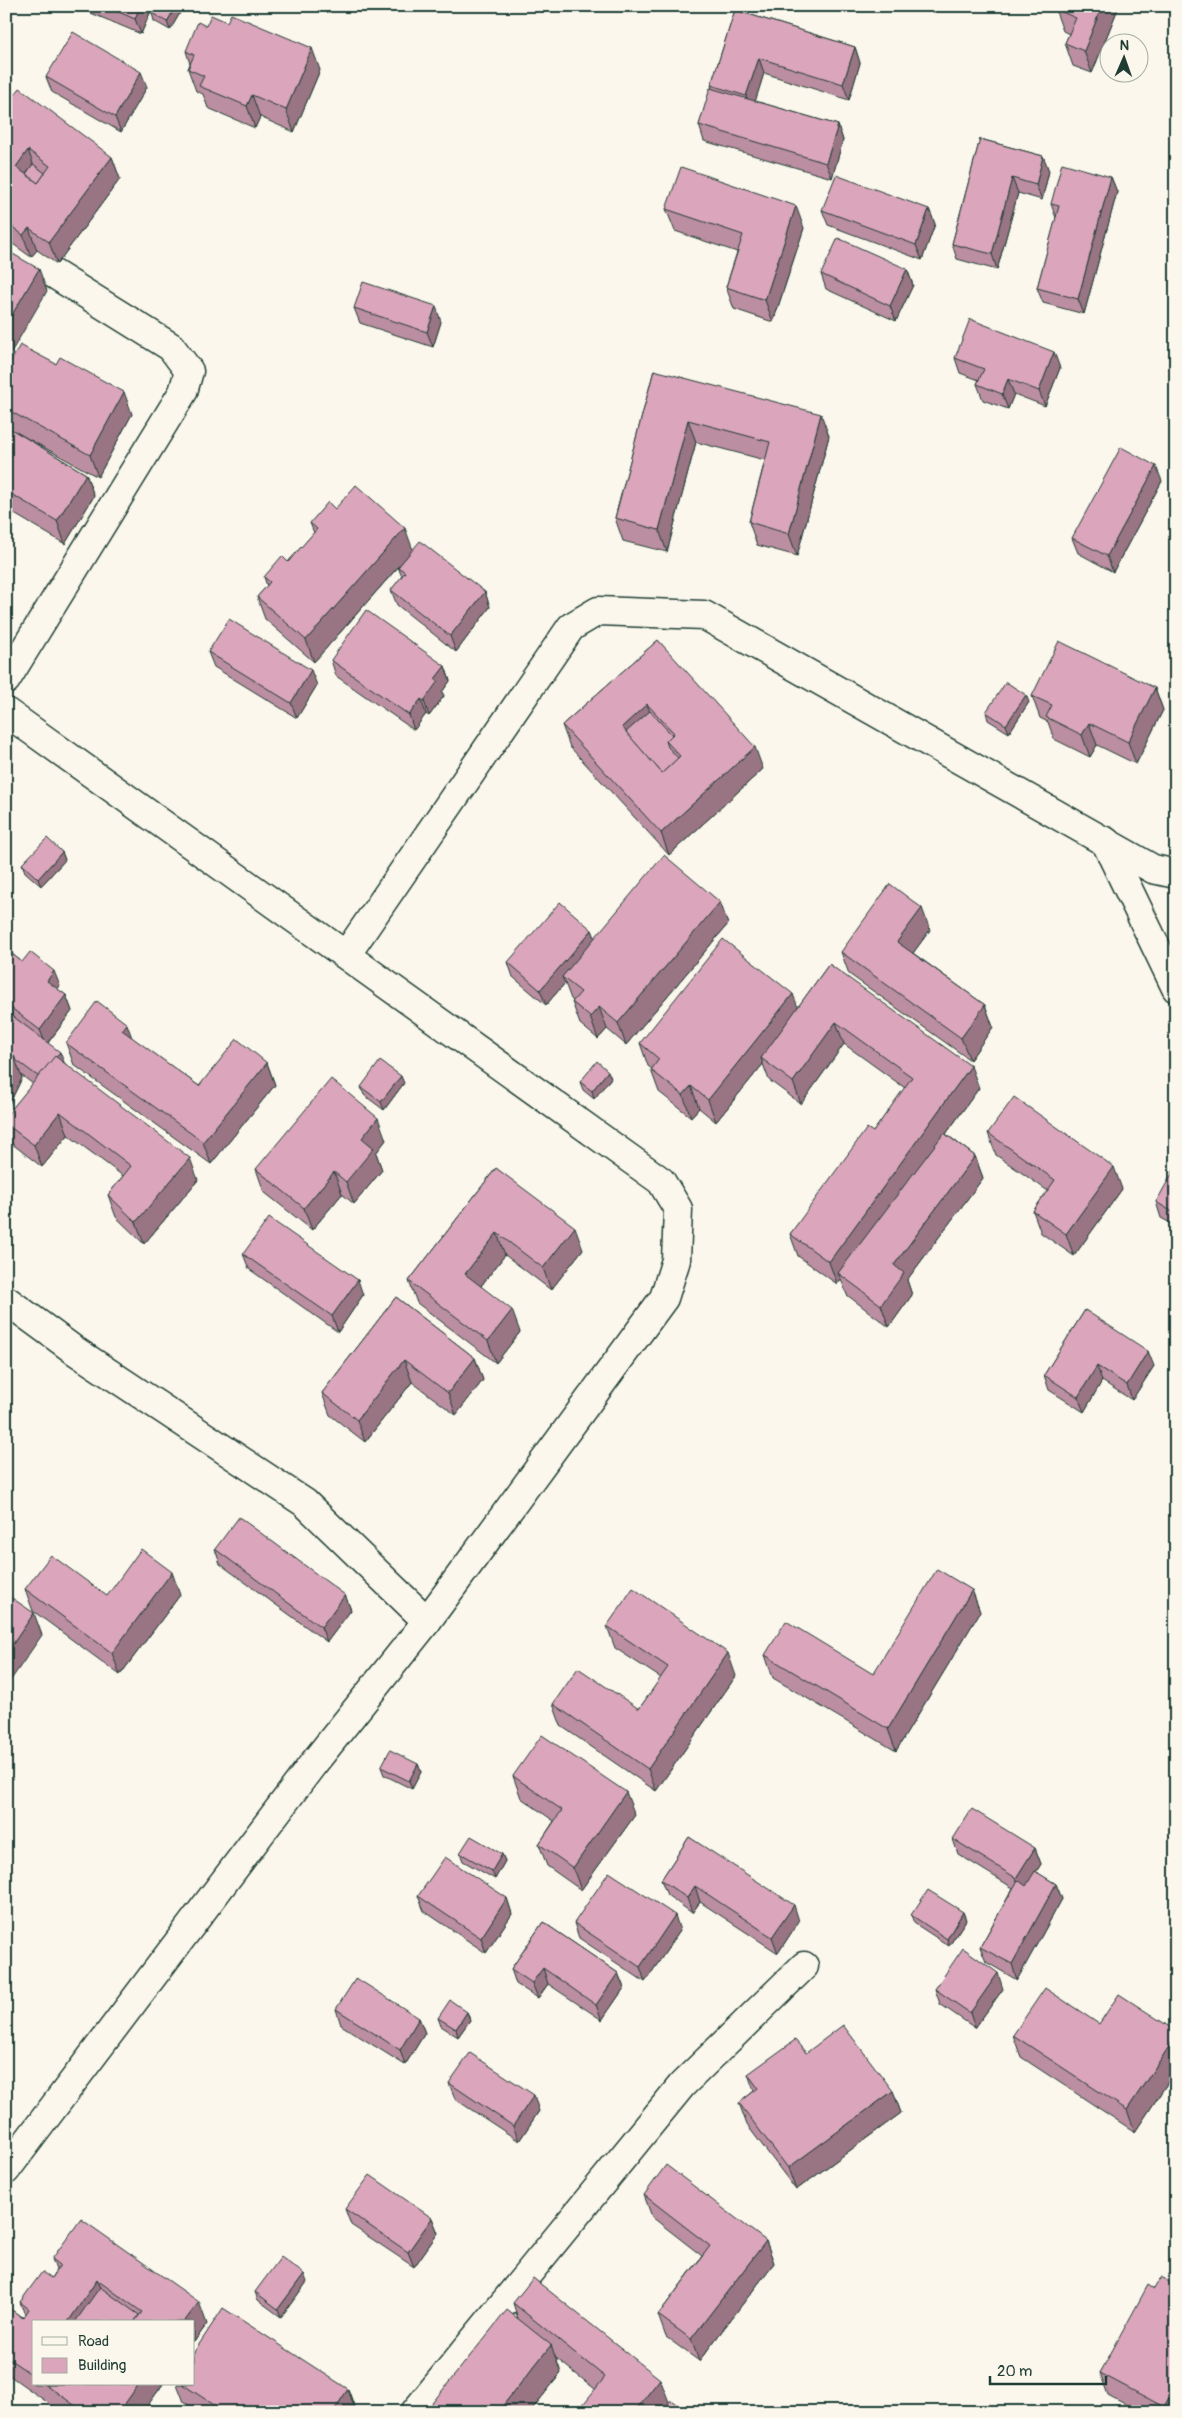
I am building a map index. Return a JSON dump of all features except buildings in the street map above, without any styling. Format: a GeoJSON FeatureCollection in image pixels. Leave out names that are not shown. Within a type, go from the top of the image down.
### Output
{"type":"FeatureCollection","features":[{"type":"Feature","properties":{"kind":"street"},"geometry":{"type":"LineString","coordinates":[[6,244],[171,347],[189,371],[183,392],[6,680]]}},
{"type":"Feature","properties":{"kind":"street"},"geometry":{"type":"LineString","coordinates":[[346,955],[571,627],[598,611],[704,615],[1154,869],[1176,874]]}},
{"type":"Feature","properties":{"kind":"street"},"geometry":{"type":"LineString","coordinates":[[6,712],[661,1181],[678,1208],[676,1260],[664,1298],[427,1621],[307,1772],[6,2170]]}},
{"type":"Feature","properties":{"kind":"street"},"geometry":{"type":"LineString","coordinates":[[1105,841],[1176,988]]}},
{"type":"Feature","properties":{"kind":"street"},"geometry":{"type":"LineString","coordinates":[[6,1300],[74,1350],[306,1503],[427,1621]]}},
{"type":"Feature","properties":{"kind":"street"},"geometry":{"type":"LineString","coordinates":[[415,2412],[682,2085],[804,1966]]}}]}
